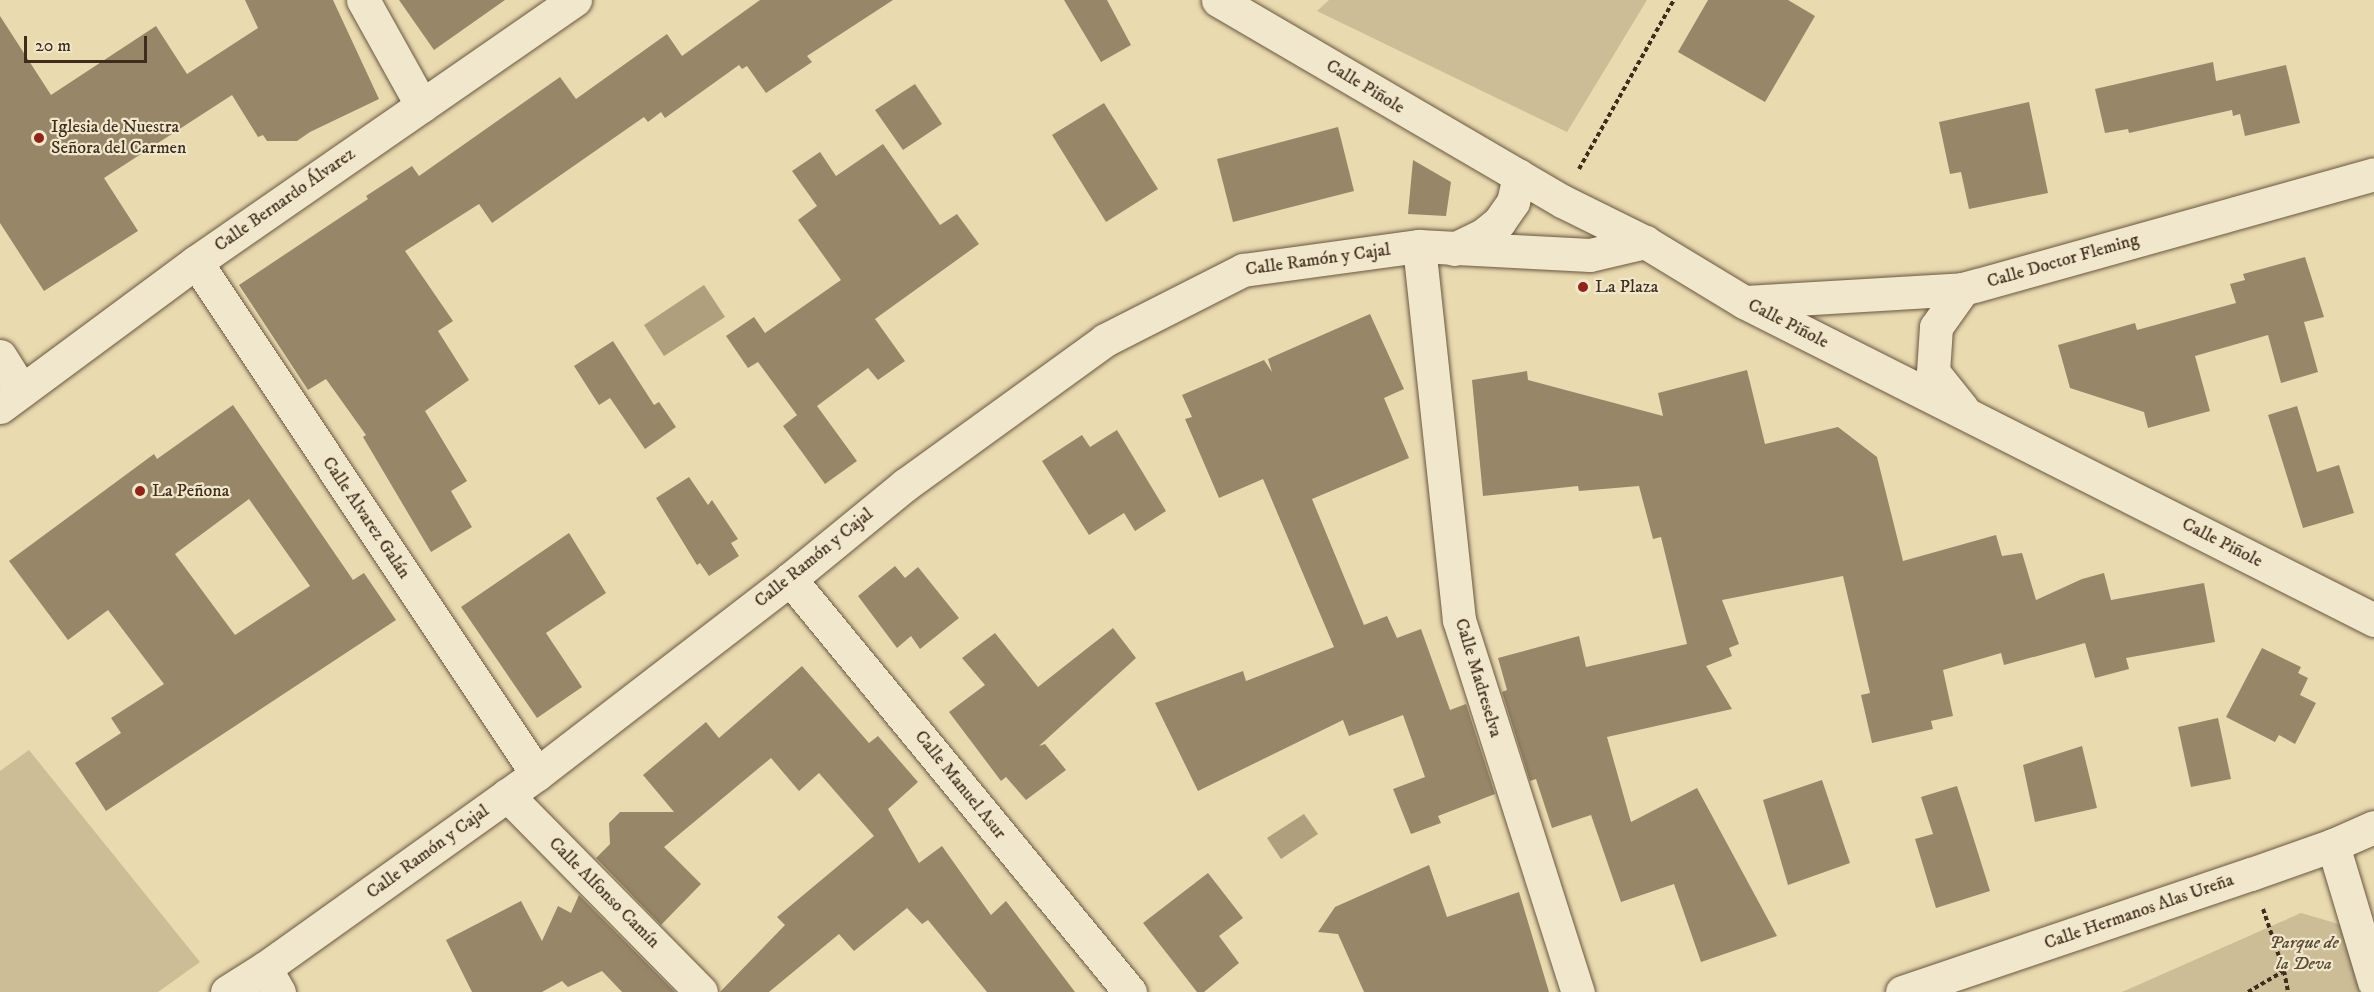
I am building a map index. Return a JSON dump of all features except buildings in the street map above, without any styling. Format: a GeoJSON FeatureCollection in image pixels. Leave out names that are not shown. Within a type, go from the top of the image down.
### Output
{"type":"FeatureCollection","features":[{"type":"Feature","properties":{"kind":"street"},"geometry":{"type":"LineString","coordinates":[[363,0],[422,106]]}},
{"type":"Feature","properties":{"kind":"street","name":"Calle Bernardo Álvarez"},"geometry":{"type":"LineString","coordinates":[[11,399],[196,262],[575,0]]}},
{"type":"Feature","properties":{"kind":"street","name":"Calle Piñole"},"geometry":{"type":"LineString","coordinates":[[1218,0],[1562,201],[1645,242],[1744,302],[2374,620]]}},
{"type":"Feature","properties":{"kind":"street","name":"Calle Doctor Fleming"},"geometry":{"type":"LineString","coordinates":[[1744,302],[1963,289],[2374,174]]}},
{"type":"Feature","properties":{"kind":"street"},"geometry":{"type":"LineString","coordinates":[[1454,249],[1482,235],[1499,222],[1513,202],[1519,176]]}},
{"type":"Feature","properties":{"kind":"street","name":"Calle Ramón y Cajal"},"geometry":{"type":"LineString","coordinates":[[227,992],[272,980],[507,795],[790,579],[905,485],[1105,340],[1243,270],[1419,246],[1590,255],[1645,242]]}},
{"type":"Feature","properties":{"kind":"street","name":"Calle Madreselva"},"geometry":{"type":"LineString","coordinates":[[1419,246],[1459,620],[1578,992]]}},
{"type":"Feature","properties":{"kind":"street","name":"Calle Alvarez Galán"},"geometry":{"type":"LineString","coordinates":[[196,262],[537,774]]}},
{"type":"Feature","properties":{"kind":"street"},"geometry":{"type":"LineString","coordinates":[[1963,289],[1936,327],[1933,372],[1969,416]]}},
{"type":"Feature","properties":{"kind":"street"},"geometry":{"type":"LineString","coordinates":[[0,356],[11,399]]}},
{"type":"Feature","properties":{"kind":"street","name":"Calle Manuel Asur"},"geometry":{"type":"LineString","coordinates":[[790,579],[1130,992]]}},
{"type":"Feature","properties":{"kind":"street","name":"Calle Alfonso Camín"},"geometry":{"type":"LineString","coordinates":[[507,795],[701,992]]}},
{"type":"Feature","properties":{"kind":"street","name":"Calle Hermanos Alas Ureña"},"geometry":{"type":"LineString","coordinates":[[1902,992],[2251,874],[2333,845],[2374,826]]}},
{"type":"Feature","properties":{"kind":"street"},"geometry":{"type":"LineString","coordinates":[[2333,845],[2374,982]]}},
{"type":"Feature","properties":{"kind":"path"},"geometry":{"type":"LineString","coordinates":[[1562,201],[1674,0]]}},
{"type":"Feature","properties":{"kind":"path"},"geometry":{"type":"LineString","coordinates":[[2251,874],[2284,971],[2288,992]]}},
{"type":"Feature","properties":{"kind":"path"},"geometry":{"type":"LineString","coordinates":[[2248,992],[2284,971]]}},
{"type":"Feature","properties":{"kind":"green space"},"geometry":{"type":"Polygon","coordinates":[[[1329,0],[1647,0],[1567,132],[1317,11],[1329,0]]]}},
{"type":"Feature","properties":{"kind":"green space"},"geometry":{"type":"Polygon","coordinates":[[[29,750],[200,962],[158,992],[0,992],[0,771],[29,750]]]}},
{"type":"Feature","properties":{"kind":"green space","name":"Parque de la Deva"},"geometry":{"type":"Polygon","coordinates":[[[2301,913],[2342,925],[2362,992],[2122,992],[2301,913]]]}},
{"type":"Feature","properties":{"kind":"shaded area"},"geometry":{"type":"Polygon","coordinates":[[[704,285],[725,317],[664,356],[644,325],[704,285]]]}},
{"type":"Feature","properties":{"kind":"shaded area"},"geometry":{"type":"Polygon","coordinates":[[[1304,814],[1318,834],[1281,859],[1267,838],[1304,814]]]}},
{"type":"Feature","properties":{"kind":"place","name":"Iglesia de Nuestra Señora del Carmen"},"geometry":{"type":"Point","coordinates":[39,138]}},
{"type":"Feature","properties":{"kind":"place","name":"La Plaza"},"geometry":{"type":"Point","coordinates":[1583,287]}},
{"type":"Feature","properties":{"kind":"place","name":"La Peñona"},"geometry":{"type":"Point","coordinates":[140,491]}}]}
